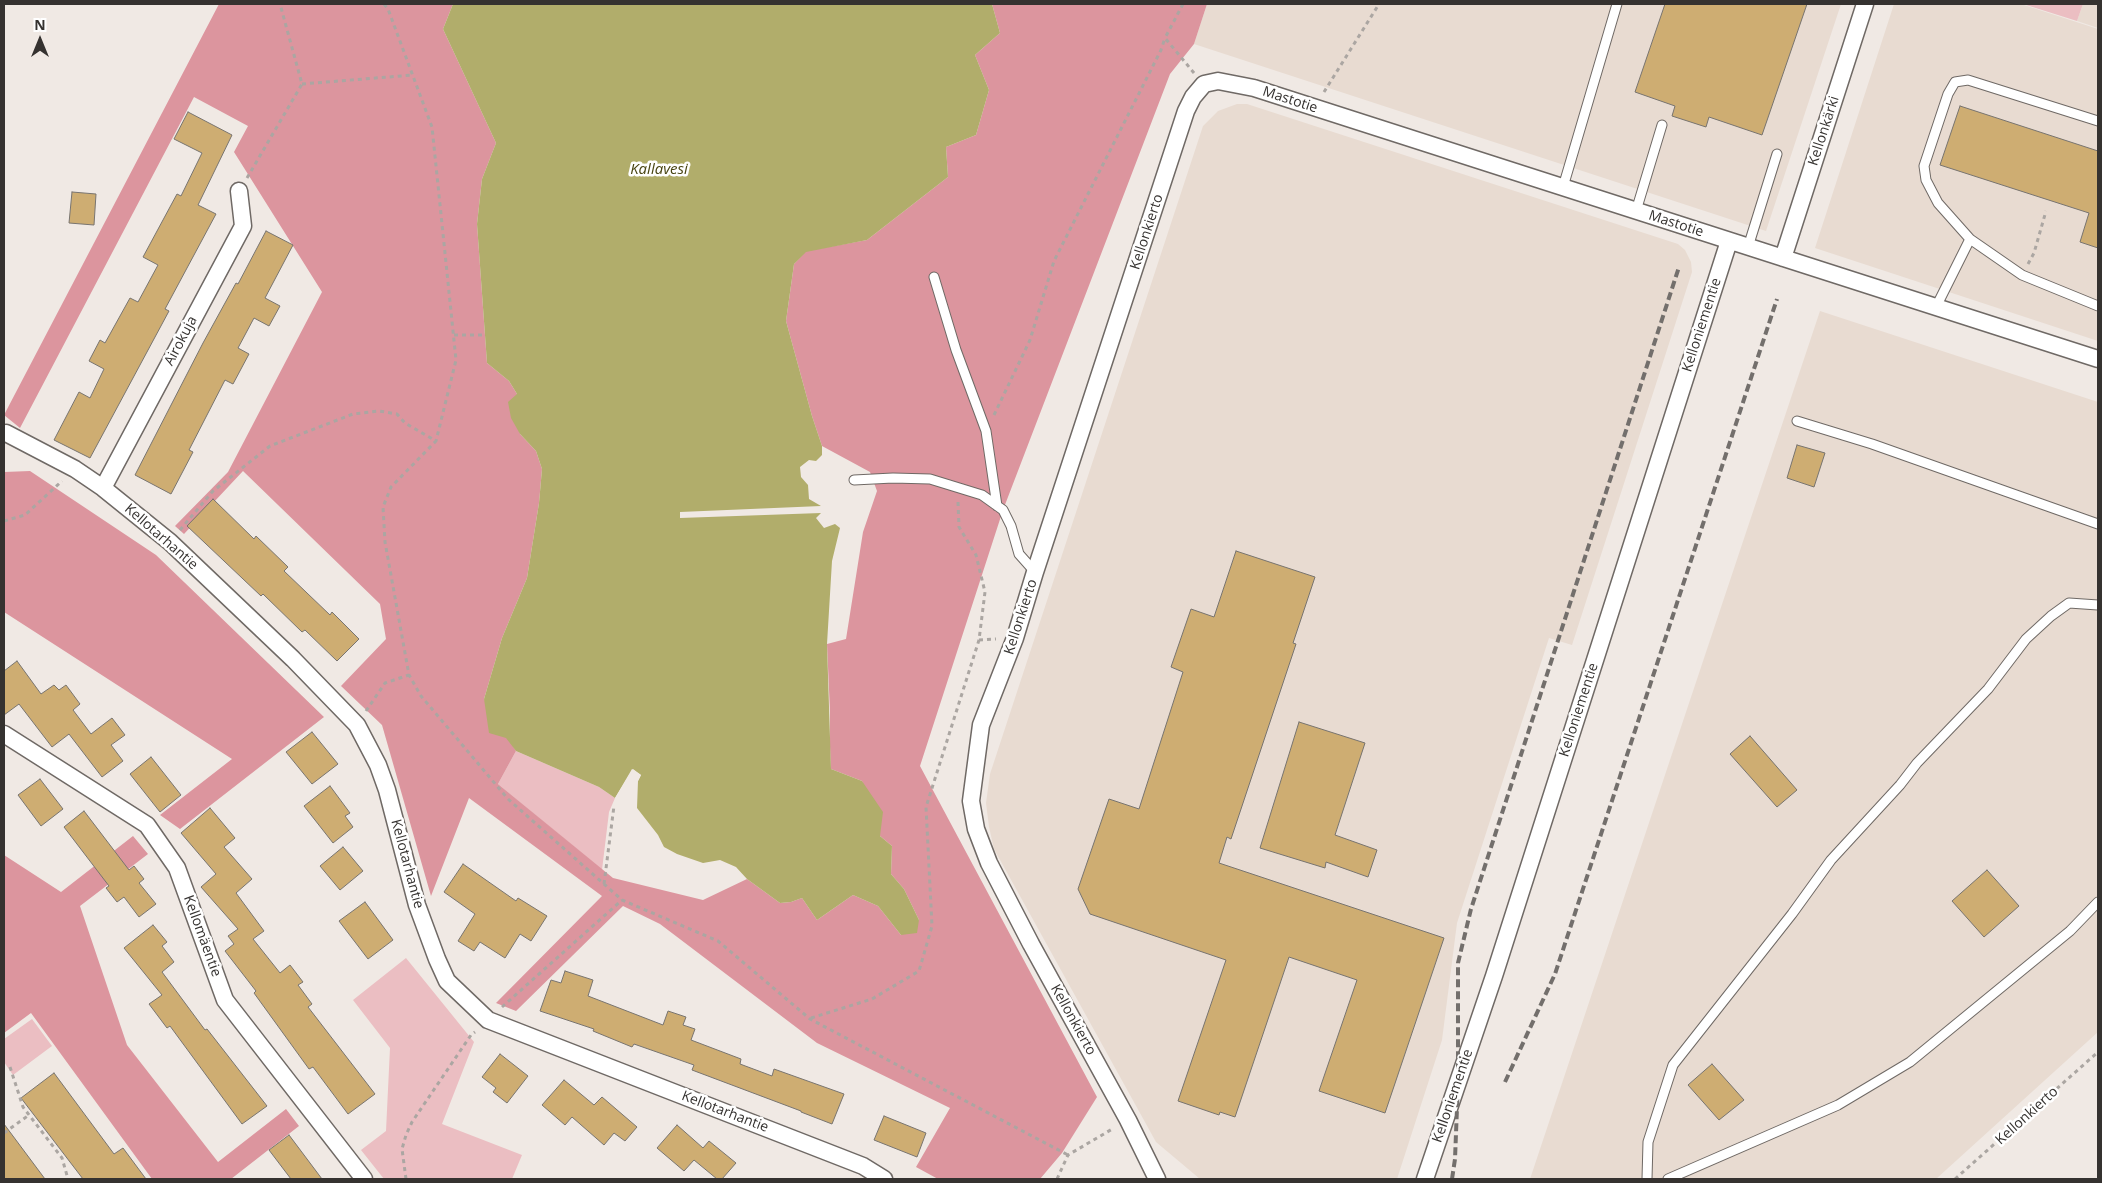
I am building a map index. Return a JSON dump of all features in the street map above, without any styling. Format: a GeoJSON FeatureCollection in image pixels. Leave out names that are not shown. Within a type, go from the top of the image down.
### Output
{"type":"FeatureCollection","features":[{"type":"Feature","properties":{"kind":"street","name":"Kellonkärki"},"geometry":{"type":"LineString","coordinates":[[1783,258],[1865,4]]}},
{"type":"Feature","properties":{"kind":"street","name":"Mastotie"},"geometry":{"type":"LineString","coordinates":[[1204,84],[1218,81],[1254,88],[2098,359]]}},
{"type":"Feature","properties":{"kind":"street","name":"Kellonkierto"},"geometry":{"type":"LineString","coordinates":[[1157,1179],[1128,1120],[1031,944],[989,863],[976,829],[971,801],[981,725],[1015,638],[1186,111],[1193,97],[1204,84]]}},
{"type":"Feature","properties":{"kind":"street","name":"Airokuja"},"geometry":{"type":"LineString","coordinates":[[104,488],[243,226],[240,191]]}},
{"type":"Feature","properties":{"kind":"street","name":"Kelloniementie"},"geometry":{"type":"LineString","coordinates":[[1425,1179],[1500,957],[1729,241]]}},
{"type":"Feature","properties":{"kind":"street","name":"Kellotarhantie"},"geometry":{"type":"LineString","coordinates":[[6,432],[75,469],[104,488],[170,542],[293,659],[357,725],[378,765],[387,790],[417,905],[437,959],[447,980],[488,1020],[863,1166],[884,1179]]}},
{"type":"Feature","properties":{"kind":"street","name":"Kellomäentie"},"geometry":{"type":"LineString","coordinates":[[4,734],[147,825],[177,868],[225,1000],[364,1179]]}},
{"type":"Feature","properties":{"kind":"lane"},"geometry":{"type":"LineString","coordinates":[[1562,187],[1617,4]]}},
{"type":"Feature","properties":{"kind":"lane"},"geometry":{"type":"LineString","coordinates":[[2098,121],[1968,80],[1956,82],[1948,94],[1924,166],[1926,180],[1938,204],[1970,239],[2022,275],[2098,306]]}},
{"type":"Feature","properties":{"kind":"lane"},"geometry":{"type":"LineString","coordinates":[[1636,211],[1662,126]]}},
{"type":"Feature","properties":{"kind":"lane"},"geometry":{"type":"LineString","coordinates":[[1748,247],[1777,154]]}},
{"type":"Feature","properties":{"kind":"lane"},"geometry":{"type":"LineString","coordinates":[[1936,307],[1970,239]]}},
{"type":"Feature","properties":{"kind":"lane"},"geometry":{"type":"LineString","coordinates":[[934,277],[956,350],[986,431],[997,506]]}},
{"type":"Feature","properties":{"kind":"lane"},"geometry":{"type":"LineString","coordinates":[[1797,421],[1872,444],[2098,524]]}},
{"type":"Feature","properties":{"kind":"lane"},"geometry":{"type":"LineString","coordinates":[[854,480],[930,479],[982,495],[1003,510],[1011,526],[1019,554],[1035,572]]}},
{"type":"Feature","properties":{"kind":"lane"},"geometry":{"type":"LineString","coordinates":[[1647,1179],[1648,1142],[1674,1065],[1792,914],[1831,860],[1900,785],[1917,763],[1988,689],[2026,638],[2069,603],[2098,605]]}},
{"type":"Feature","properties":{"kind":"lane"},"geometry":{"type":"LineString","coordinates":[[1668,1179],[1838,1105],[1910,1062],[2070,931],[2098,902]]}},
{"type":"Feature","properties":{"kind":"path"},"geometry":{"type":"LineString","coordinates":[[240,191],[302,84],[280,4]]}},
{"type":"Feature","properties":{"kind":"path"},"geometry":{"type":"LineString","coordinates":[[384,4],[388,9],[432,127],[456,360],[436,441],[391,487],[383,507],[385,542],[409,675],[421,696],[508,800],[622,900],[718,940],[810,1019],[1068,1156]]}},
{"type":"Feature","properties":{"kind":"path"},"geometry":{"type":"LineString","coordinates":[[986,431],[1030,340],[1054,261],[1183,4]]}},
{"type":"Feature","properties":{"kind":"path"},"geometry":{"type":"LineString","coordinates":[[1314,108],[1379,4]]}},
{"type":"Feature","properties":{"kind":"path"},"geometry":{"type":"LineString","coordinates":[[1165,38],[1204,84]]}},
{"type":"Feature","properties":{"kind":"path"},"geometry":{"type":"LineString","coordinates":[[302,84],[413,75]]}},
{"type":"Feature","properties":{"kind":"path"},"geometry":{"type":"LineString","coordinates":[[2022,275],[2034,253],[2046,211]]}},
{"type":"Feature","properties":{"kind":"path"},"geometry":{"type":"LineString","coordinates":[[454,335],[486,335]]}},
{"type":"Feature","properties":{"kind":"path"},"geometry":{"type":"LineString","coordinates":[[170,542],[213,491],[270,446],[353,414],[379,411],[397,414],[405,423],[436,441]]}},
{"type":"Feature","properties":{"kind":"path"},"geometry":{"type":"LineString","coordinates":[[4,521],[25,515],[75,469]]}},
{"type":"Feature","properties":{"kind":"path"},"geometry":{"type":"LineString","coordinates":[[810,1019],[872,999],[919,971],[932,926],[926,807],[979,640],[985,592],[976,555],[959,527],[958,487]]}},
{"type":"Feature","properties":{"kind":"path"},"geometry":{"type":"LineString","coordinates":[[357,725],[385,683],[409,675]]}},
{"type":"Feature","properties":{"kind":"path"},"geometry":{"type":"LineString","coordinates":[[604,885],[614,806]]}},
{"type":"Feature","properties":{"kind":"path"},"geometry":{"type":"LineString","coordinates":[[406,1179],[403,1142],[412,1122],[471,1035],[622,900]]}},
{"type":"Feature","properties":{"kind":"path","name":"Kellonkierto"},"geometry":{"type":"LineString","coordinates":[[1955,1179],[2098,1052]]}},
{"type":"Feature","properties":{"kind":"path"},"geometry":{"type":"LineString","coordinates":[[10,1067],[23,1107],[62,1158],[68,1179]]}},
{"type":"Feature","properties":{"kind":"path"},"geometry":{"type":"LineString","coordinates":[[4,1133],[29,1114]]}},
{"type":"Feature","properties":{"kind":"path"},"geometry":{"type":"LineString","coordinates":[[1057,1179],[1068,1156],[1128,1120]]}},
{"type":"Feature","properties":{"kind":"shaded area"},"geometry":{"type":"Polygon","coordinates":[[[219,4],[453,4],[443,29],[496,143],[482,179],[477,224],[487,363],[509,381],[517,394],[520,434],[536,451],[542,469],[539,503],[527,578],[502,638],[484,699],[516,751],[498,784],[613,878],[703,900],[747,879],[780,903],[802,898],[817,920],[853,895],[878,906],[901,935],[919,920],[904,889],[891,874],[892,846],[880,836],[862,781],[831,769],[827,644],[846,639],[863,532],[877,491],[870,472],[822,446],[786,321],[794,264],[806,251],[867,240],[948,177],[946,147],[976,135],[989,90],[975,55],[1000,33],[992,4],[1207,4],[1194,44],[1170,74],[1003,510],[920,766],[1097,1097],[1062,1153],[1040,1179],[938,1179],[916,1167],[950,1108],[817,1043],[660,924],[623,906],[516,1011],[496,1003],[602,896],[469,798],[431,896],[382,725],[341,686],[386,639],[380,604],[243,471],[184,534],[175,526],[228,472],[322,292],[234,152],[248,126],[194,97],[20,428],[4,415],[219,4]]]}},
{"type":"Feature","properties":{"kind":"shaded area"},"geometry":{"type":"Polygon","coordinates":[[[1207,4],[1841,4],[1766,231],[1194,44],[1207,4]]]}},
{"type":"Feature","properties":{"kind":"shaded area"},"geometry":{"type":"Polygon","coordinates":[[[1894,4],[2021,4],[2098,29],[2098,341],[1815,248],[1894,4]]]}},
{"type":"Feature","properties":{"kind":"shaded area"},"geometry":{"type":"Polygon","coordinates":[[[2023,4],[2083,4],[2077,21],[2023,4]]]}},
{"type":"Feature","properties":{"kind":"shaded area"},"geometry":{"type":"Polygon","coordinates":[[[2083,4],[2098,4],[2098,28],[2077,21],[2083,4]]]}},
{"type":"Feature","properties":{"kind":"shaded area"},"geometry":{"type":"Polygon","coordinates":[[[1237,104],[1247,104],[1678,244],[1685,250],[1691,262],[1692,272],[1572,645],[1549,638],[1457,923],[1442,1040],[1397,1179],[1200,1179],[1156,1142],[994,849],[989,827],[986,803],[990,774],[1203,126],[1218,111],[1237,104]]]}},
{"type":"Feature","properties":{"kind":"shaded area"},"geometry":{"type":"Polygon","coordinates":[[[1820,311],[2098,402],[2098,1032],[1936,1179],[1530,1179],[1820,311]]]}},
{"type":"Feature","properties":{"kind":"shaded area"},"geometry":{"type":"Polygon","coordinates":[[[30,471],[156,555],[324,717],[180,829],[160,815],[232,759],[4,612],[4,472],[30,471]]]}},
{"type":"Feature","properties":{"kind":"shaded area"},"geometry":{"type":"Polygon","coordinates":[[[516,751],[599,787],[615,798],[609,812],[602,870],[498,784],[516,751]]]}},
{"type":"Feature","properties":{"kind":"shaded area"},"geometry":{"type":"Polygon","coordinates":[[[133,836],[148,854],[80,906],[127,1045],[218,1162],[286,1109],[299,1126],[231,1179],[152,1179],[31,1013],[4,1033],[4,855],[61,892],[133,836]]]}},
{"type":"Feature","properties":{"kind":"shaded area"},"geometry":{"type":"Polygon","coordinates":[[[406,958],[474,1042],[442,1124],[522,1155],[512,1179],[384,1179],[361,1150],[386,1131],[390,1048],[353,1000],[406,958]]]}},
{"type":"Feature","properties":{"kind":"shaded area"},"geometry":{"type":"Polygon","coordinates":[[[32,1019],[52,1046],[13,1075],[4,1062],[4,1039],[32,1019]]]}},
{"type":"Feature","properties":{"kind":"water","name":"Kallavesi"},"geometry":{"type":"Polygon","coordinates":[[[453,4],[992,4],[1000,33],[975,55],[989,90],[976,135],[946,147],[948,177],[867,240],[806,252],[794,264],[786,321],[822,446],[822,455],[816,461],[809,460],[800,467],[801,477],[808,485],[809,499],[821,506],[821,513],[816,518],[824,528],[835,524],[840,528],[832,561],[827,644],[831,769],[862,781],[883,812],[880,836],[892,846],[891,874],[904,889],[919,920],[917,933],[901,935],[878,906],[853,895],[817,920],[802,898],[780,903],[747,879],[736,867],[720,860],[703,863],[677,854],[664,847],[658,835],[637,808],[638,781],[641,775],[633,769],[615,798],[599,787],[516,751],[506,738],[489,733],[484,699],[502,638],[527,578],[539,503],[542,469],[536,451],[520,434],[511,418],[508,402],[517,394],[509,381],[487,363],[477,224],[482,179],[496,143],[443,29],[453,4]]]}},
{"type":"Feature","properties":{"kind":"pier"},"geometry":{"type":"Polygon","coordinates":[[[821,506],[821,513],[680,518],[680,512],[821,506]]]}},
{"type":"Feature","properties":{"kind":"pier"},"geometry":{"type":"Polygon","coordinates":[[[632,769],[641,775],[638,781],[636,780],[638,776],[633,773],[617,799],[615,798],[632,769]]]}},
{"type":"Feature","properties":{"kind":"building"},"geometry":{"type":"Polygon","coordinates":[[[1665,4],[1807,4],[1762,135],[1709,117],[1706,127],[1672,116],[1675,106],[1635,92],[1665,4]]]}},
{"type":"Feature","properties":{"kind":"building"},"geometry":{"type":"Polygon","coordinates":[[[1960,106],[2098,151],[2098,248],[2080,242],[2089,213],[1940,165],[1960,106]]]}},
{"type":"Feature","properties":{"kind":"building"},"geometry":{"type":"Polygon","coordinates":[[[188,112],[232,135],[198,205],[216,214],[165,309],[169,311],[90,458],[54,440],[79,392],[90,398],[104,369],[89,361],[100,340],[105,343],[130,298],[138,302],[158,265],[143,257],[177,194],[181,196],[202,153],[174,139],[188,112]]]}},
{"type":"Feature","properties":{"kind":"building"},"geometry":{"type":"Polygon","coordinates":[[[72,192],[96,194],[94,225],[69,223],[72,192]]]}},
{"type":"Feature","properties":{"kind":"building"},"geometry":{"type":"Polygon","coordinates":[[[266,231],[293,245],[265,298],[280,306],[269,326],[254,318],[238,348],[249,354],[233,384],[225,380],[189,450],[193,452],[171,494],[135,475],[203,343],[236,283],[238,284],[266,231]]]}},
{"type":"Feature","properties":{"kind":"building"},"geometry":{"type":"Polygon","coordinates":[[[1797,445],[1825,453],[1814,487],[1787,478],[1797,445]]]}},
{"type":"Feature","properties":{"kind":"building"},"geometry":{"type":"Polygon","coordinates":[[[213,499],[254,539],[256,536],[288,567],[284,571],[330,615],[332,612],[359,639],[337,661],[305,630],[302,632],[263,594],[261,596],[187,526],[213,499]]]}},
{"type":"Feature","properties":{"kind":"building"},"geometry":{"type":"Polygon","coordinates":[[[1236,551],[1315,577],[1293,643],[1296,644],[1231,839],[1227,837],[1219,863],[1444,938],[1385,1113],[1319,1091],[1357,980],[1289,957],[1235,1117],[1220,1112],[1219,1115],[1178,1101],[1226,960],[1090,914],[1078,889],[1109,799],[1139,809],[1183,672],[1171,667],[1191,609],[1214,617],[1236,551]]]}},
{"type":"Feature","properties":{"kind":"building"},"geometry":{"type":"Polygon","coordinates":[[[17,661],[41,694],[54,685],[59,690],[66,685],[80,704],[73,710],[91,734],[112,718],[125,735],[111,745],[123,761],[102,777],[69,734],[52,747],[19,704],[4,715],[4,671],[17,661]]]}},
{"type":"Feature","properties":{"kind":"building"},"geometry":{"type":"Polygon","coordinates":[[[1299,722],[1365,743],[1335,835],[1377,850],[1368,877],[1326,862],[1325,868],[1260,848],[1299,722]]]}},
{"type":"Feature","properties":{"kind":"building"},"geometry":{"type":"Polygon","coordinates":[[[312,732],[338,764],[312,784],[286,752],[312,732]]]}},
{"type":"Feature","properties":{"kind":"building"},"geometry":{"type":"Polygon","coordinates":[[[1750,736],[1797,790],[1777,807],[1730,754],[1750,736]]]}},
{"type":"Feature","properties":{"kind":"building"},"geometry":{"type":"Polygon","coordinates":[[[151,757],[181,795],[160,812],[130,774],[151,757]]]}},
{"type":"Feature","properties":{"kind":"building"},"geometry":{"type":"Polygon","coordinates":[[[40,779],[63,809],[41,826],[18,795],[40,779]]]}},
{"type":"Feature","properties":{"kind":"building"},"geometry":{"type":"Polygon","coordinates":[[[330,786],[350,813],[345,816],[353,827],[333,843],[304,806],[330,786]]]}},
{"type":"Feature","properties":{"kind":"building"},"geometry":{"type":"Polygon","coordinates":[[[210,808],[235,838],[224,847],[252,879],[236,893],[264,931],[253,939],[280,973],[290,965],[303,982],[298,985],[312,1004],[308,1007],[375,1094],[348,1114],[313,1067],[309,1069],[254,993],[256,991],[225,951],[234,944],[228,936],[238,929],[201,887],[216,874],[181,833],[210,808]]]}},
{"type":"Feature","properties":{"kind":"building"},"geometry":{"type":"Polygon","coordinates":[[[84,811],[129,870],[134,866],[144,879],[139,883],[156,904],[139,917],[124,897],[117,902],[106,888],[109,886],[64,827],[84,811]]]}},
{"type":"Feature","properties":{"kind":"building"},"geometry":{"type":"Polygon","coordinates":[[[343,847],[363,871],[340,890],[320,866],[343,847]]]}},
{"type":"Feature","properties":{"kind":"building"},"geometry":{"type":"Polygon","coordinates":[[[463,864],[516,901],[518,898],[547,916],[531,941],[520,934],[505,958],[480,942],[474,951],[458,941],[475,914],[444,892],[463,864]]]}},
{"type":"Feature","properties":{"kind":"building"},"geometry":{"type":"Polygon","coordinates":[[[1987,870],[2019,906],[1984,937],[1952,901],[1987,870]]]}},
{"type":"Feature","properties":{"kind":"building"},"geometry":{"type":"Polygon","coordinates":[[[365,902],[393,940],[368,959],[339,921],[365,902]]]}},
{"type":"Feature","properties":{"kind":"building"},"geometry":{"type":"Polygon","coordinates":[[[153,925],[167,942],[162,946],[174,962],[162,972],[205,1030],[207,1029],[267,1106],[242,1124],[170,1026],[167,1028],[149,1004],[162,995],[124,948],[153,925]]]}},
{"type":"Feature","properties":{"kind":"building"},"geometry":{"type":"Polygon","coordinates":[[[565,971],[593,980],[588,996],[663,1025],[668,1011],[686,1017],[683,1025],[695,1029],[691,1040],[741,1059],[740,1064],[772,1076],[774,1069],[844,1094],[832,1124],[692,1070],[694,1065],[634,1044],[632,1047],[593,1031],[594,1029],[540,1011],[551,980],[561,983],[565,971]]]}},
{"type":"Feature","properties":{"kind":"building"},"geometry":{"type":"Polygon","coordinates":[[[500,1054],[528,1076],[507,1103],[493,1092],[496,1088],[482,1077],[500,1054]]]}},
{"type":"Feature","properties":{"kind":"building"},"geometry":{"type":"Polygon","coordinates":[[[1712,1064],[1744,1100],[1719,1120],[1688,1085],[1712,1064]]]}},
{"type":"Feature","properties":{"kind":"building"},"geometry":{"type":"Polygon","coordinates":[[[54,1073],[114,1154],[123,1148],[146,1179],[83,1179],[21,1098],[54,1073]]]}},
{"type":"Feature","properties":{"kind":"building"},"geometry":{"type":"Polygon","coordinates":[[[564,1080],[594,1105],[602,1097],[637,1127],[625,1141],[614,1133],[604,1145],[572,1117],[565,1125],[542,1105],[564,1080]]]}},
{"type":"Feature","properties":{"kind":"building"},"geometry":{"type":"Polygon","coordinates":[[[884,1116],[926,1133],[917,1157],[874,1140],[884,1116]]]}},
{"type":"Feature","properties":{"kind":"building"},"geometry":{"type":"Polygon","coordinates":[[[4,1124],[45,1179],[4,1179],[4,1124]]]}},
{"type":"Feature","properties":{"kind":"building"},"geometry":{"type":"Polygon","coordinates":[[[677,1125],[703,1148],[709,1141],[736,1163],[722,1179],[717,1179],[694,1160],[684,1171],[657,1148],[677,1125]]]}},
{"type":"Feature","properties":{"kind":"building"},"geometry":{"type":"Polygon","coordinates":[[[289,1135],[322,1179],[291,1179],[269,1150],[289,1135]]]}},
{"type":"Feature","properties":{"kind":"railway"},"geometry":{"type":"LineString","coordinates":[[1452,1179],[1455,1159],[1458,1082],[1458,963],[1471,909],[1679,267]]}},
{"type":"Feature","properties":{"kind":"railway"},"geometry":{"type":"LineString","coordinates":[[1505,1082],[1555,974],[1777,299]]}}]}
